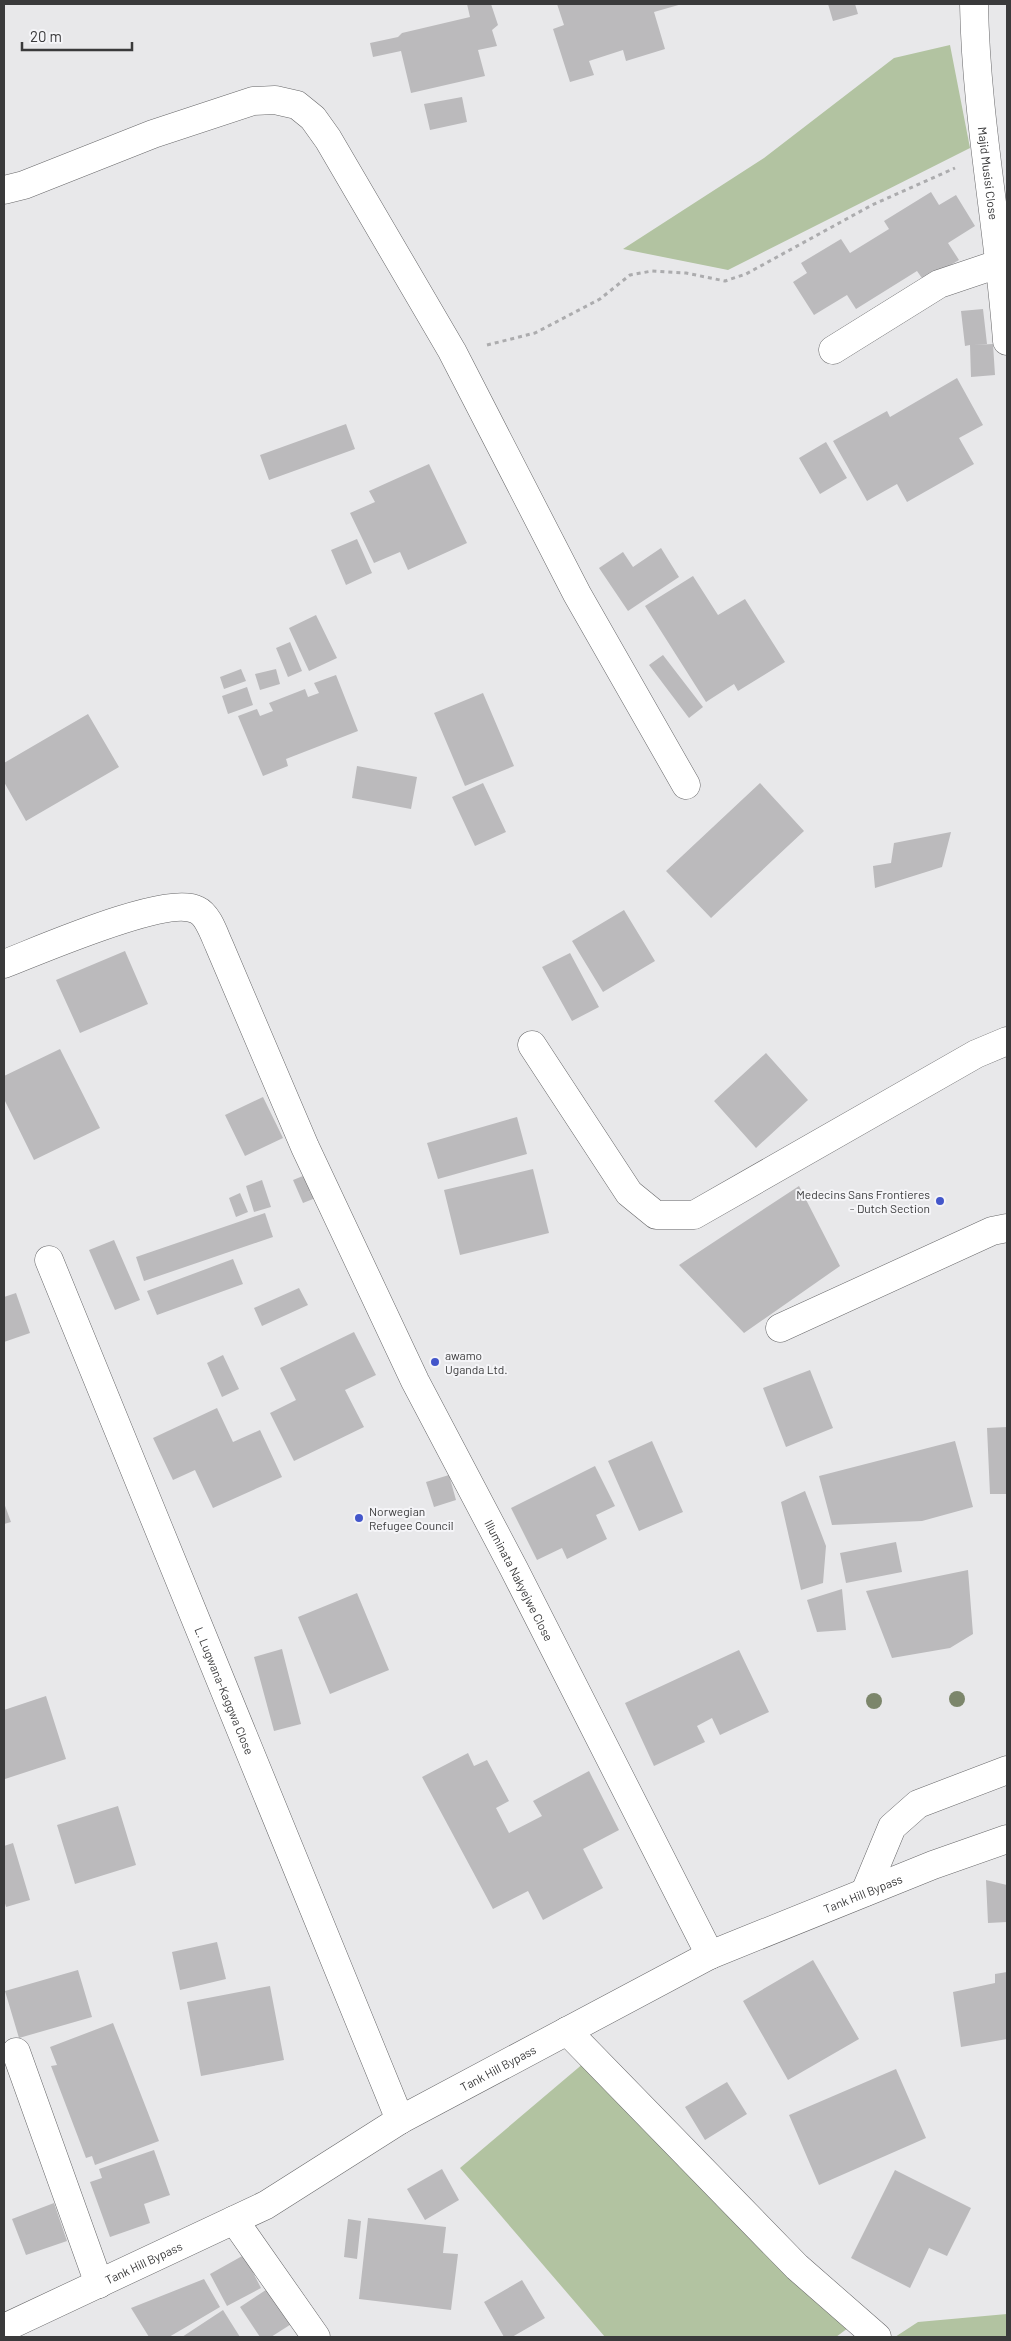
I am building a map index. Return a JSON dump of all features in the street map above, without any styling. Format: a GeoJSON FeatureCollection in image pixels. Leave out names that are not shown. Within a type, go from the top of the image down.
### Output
{"type":"FeatureCollection","features":[{"type":"Feature","properties":{"kind":"street","name":"Majid Musisi Close"},"geometry":{"type":"LineString","coordinates":[[974,4],[985,155],[1003,262],[1007,341]]}},
{"type":"Feature","properties":{"kind":"street"},"geometry":{"type":"LineString","coordinates":[[4,190],[24,185],[153,134],[252,101],[275,100],[297,105],[313,118],[328,139],[452,352],[577,594],[686,785]]}},
{"type":"Feature","properties":{"kind":"street"},"geometry":{"type":"LineString","coordinates":[[833,350],[939,284],[1003,262]]}},
{"type":"Feature","properties":{"kind":"street","name":"Illuminata Nakyejwe Close"},"geometry":{"type":"LineString","coordinates":[[4,964],[110,922],[186,906],[199,910],[206,919],[219,945],[305,1147],[415,1381],[519,1578],[710,1955]]}},
{"type":"Feature","properties":{"kind":"street"},"geometry":{"type":"LineString","coordinates":[[532,1045],[629,1193],[656,1215],[694,1215],[976,1054],[1007,1041]]}},
{"type":"Feature","properties":{"kind":"street"},"geometry":{"type":"LineString","coordinates":[[780,1328],[992,1231],[1007,1228]]}},
{"type":"Feature","properties":{"kind":"street","name":"L. Lugwana-Kaggwa Close"},"geometry":{"type":"LineString","coordinates":[[49,1260],[400,2120]]}},
{"type":"Feature","properties":{"kind":"street"},"geometry":{"type":"LineString","coordinates":[[865,1892],[892,1827],[918,1804],[1007,1770]]}},
{"type":"Feature","properties":{"kind":"street","name":"Tank Hill Bypass"},"geometry":{"type":"LineString","coordinates":[[4,2328],[266,2205],[400,2120],[710,1955],[986,1845],[1007,1840]]}},
{"type":"Feature","properties":{"kind":"street"},"geometry":{"type":"LineString","coordinates":[[567,2031],[797,2267],[877,2337]]}},
{"type":"Feature","properties":{"kind":"street"},"geometry":{"type":"LineString","coordinates":[[16,2052],[99,2284]]}},
{"type":"Feature","properties":{"kind":"street"},"geometry":{"type":"LineString","coordinates":[[234,2220],[316,2337]]}},
{"type":"Feature","properties":{"kind":"path"},"geometry":{"type":"LineString","coordinates":[[452,352],[535,333],[600,299],[630,275],[652,271],[686,273],[725,281],[746,274],[872,205],[985,155]]}},
{"type":"Feature","properties":{"kind":"green space"},"geometry":{"type":"Polygon","coordinates":[[[950,45],[970,148],[728,270],[623,249],[764,158],[894,58],[950,45]]]}},
{"type":"Feature","properties":{"kind":"green space"},"geometry":{"type":"Polygon","coordinates":[[[591,2057],[860,2319],[836,2337],[605,2337],[460,2168],[591,2057]]]}},
{"type":"Feature","properties":{"kind":"green space"},"geometry":{"type":"Polygon","coordinates":[[[1007,2314],[1007,2337],[895,2337],[918,2322],[1007,2314]]]}},
{"type":"Feature","properties":{"kind":"building"},"geometry":{"type":"Polygon","coordinates":[[[467,4],[491,4],[498,25],[492,30],[497,46],[478,50],[485,76],[411,93],[401,51],[373,57],[370,43],[398,37],[402,33],[470,17],[467,4]]]}},
{"type":"Feature","properties":{"kind":"building"},"geometry":{"type":"Polygon","coordinates":[[[557,4],[682,4],[654,12],[665,49],[626,61],[623,50],[589,61],[594,75],[570,82],[553,29],[564,25],[557,4]]]}},
{"type":"Feature","properties":{"kind":"building"},"geometry":{"type":"Polygon","coordinates":[[[828,4],[855,4],[858,14],[833,21],[828,4]]]}},
{"type":"Feature","properties":{"kind":"building"},"geometry":{"type":"Polygon","coordinates":[[[462,97],[467,122],[430,130],[424,104],[462,97]]]}},
{"type":"Feature","properties":{"kind":"building"},"geometry":{"type":"Polygon","coordinates":[[[931,192],[939,205],[956,195],[975,226],[948,243],[959,260],[924,281],[917,271],[856,309],[847,295],[814,315],[793,282],[807,273],[801,263],[841,239],[850,253],[889,229],[884,221],[931,192]]]}},
{"type":"Feature","properties":{"kind":"building"},"geometry":{"type":"Polygon","coordinates":[[[983,309],[987,344],[974,345],[993,344],[995,375],[971,377],[970,345],[965,346],[961,311],[983,309]]]}},
{"type":"Feature","properties":{"kind":"building"},"geometry":{"type":"Polygon","coordinates":[[[957,378],[983,425],[959,438],[974,464],[907,502],[897,484],[867,501],[833,441],[887,411],[890,417],[957,378]]]}},
{"type":"Feature","properties":{"kind":"building"},"geometry":{"type":"Polygon","coordinates":[[[346,424],[355,449],[269,480],[260,455],[346,424]]]}},
{"type":"Feature","properties":{"kind":"building"},"geometry":{"type":"Polygon","coordinates":[[[826,442],[847,478],[820,494],[799,458],[826,442]]]}},
{"type":"Feature","properties":{"kind":"building"},"geometry":{"type":"Polygon","coordinates":[[[429,464],[467,543],[408,570],[400,552],[374,563],[350,513],[375,502],[369,491],[429,464]]]}},
{"type":"Feature","properties":{"kind":"building"},"geometry":{"type":"Polygon","coordinates":[[[357,539],[372,573],[346,585],[331,550],[357,539]]]}},
{"type":"Feature","properties":{"kind":"building"},"geometry":{"type":"Polygon","coordinates":[[[661,548],[679,577],[628,611],[599,568],[623,552],[633,567],[661,548]]]}},
{"type":"Feature","properties":{"kind":"building"},"geometry":{"type":"Polygon","coordinates":[[[693,576],[718,615],[745,599],[785,662],[738,691],[734,684],[706,702],[645,606],[693,576]]]}},
{"type":"Feature","properties":{"kind":"building"},"geometry":{"type":"Polygon","coordinates":[[[316,615],[337,658],[309,671],[289,628],[316,615]]]}},
{"type":"Feature","properties":{"kind":"building"},"geometry":{"type":"Polygon","coordinates":[[[290,642],[302,671],[288,677],[276,648],[290,642]]]}},
{"type":"Feature","properties":{"kind":"building"},"geometry":{"type":"Polygon","coordinates":[[[663,655],[703,707],[689,718],[649,665],[663,655]]]}},
{"type":"Feature","properties":{"kind":"building"},"geometry":{"type":"Polygon","coordinates":[[[241,669],[246,681],[224,689],[220,677],[241,669]]]}},
{"type":"Feature","properties":{"kind":"building"},"geometry":{"type":"Polygon","coordinates":[[[276,669],[280,684],[260,690],[255,674],[276,669]]]}},
{"type":"Feature","properties":{"kind":"building"},"geometry":{"type":"Polygon","coordinates":[[[336,675],[358,731],[286,759],[288,766],[263,776],[238,716],[257,709],[260,716],[273,711],[269,703],[305,689],[308,697],[319,693],[314,683],[336,675]]]}},
{"type":"Feature","properties":{"kind":"building"},"geometry":{"type":"Polygon","coordinates":[[[247,687],[253,705],[228,714],[222,696],[247,687]]]}},
{"type":"Feature","properties":{"kind":"building"},"geometry":{"type":"Polygon","coordinates":[[[483,693],[514,766],[465,786],[434,713],[483,693]]]}},
{"type":"Feature","properties":{"kind":"building"},"geometry":{"type":"Polygon","coordinates":[[[88,714],[119,767],[26,821],[4,782],[4,763],[88,714]]]}},
{"type":"Feature","properties":{"kind":"building"},"geometry":{"type":"Polygon","coordinates":[[[357,766],[417,777],[411,809],[352,798],[357,766]]]}},
{"type":"Feature","properties":{"kind":"building"},"geometry":{"type":"Polygon","coordinates":[[[483,783],[506,832],[475,846],[452,797],[483,783]]]}},
{"type":"Feature","properties":{"kind":"building"},"geometry":{"type":"Polygon","coordinates":[[[760,783],[804,831],[711,918],[666,871],[760,783]]]}},
{"type":"Feature","properties":{"kind":"building"},"geometry":{"type":"Polygon","coordinates":[[[951,832],[942,867],[875,888],[873,866],[891,863],[894,843],[951,832]]]}},
{"type":"Feature","properties":{"kind":"building"},"geometry":{"type":"Polygon","coordinates":[[[624,910],[655,961],[603,992],[572,941],[624,910]]]}},
{"type":"Feature","properties":{"kind":"building"},"geometry":{"type":"Polygon","coordinates":[[[125,951],[148,1004],[80,1033],[56,980],[125,951]]]}},
{"type":"Feature","properties":{"kind":"building"},"geometry":{"type":"Polygon","coordinates":[[[570,953],[599,1007],[572,1021],[542,967],[570,953]]]}},
{"type":"Feature","properties":{"kind":"building"},"geometry":{"type":"Polygon","coordinates":[[[60,1049],[100,1128],[34,1160],[4,1099],[4,1076],[60,1049]]]}},
{"type":"Feature","properties":{"kind":"building"},"geometry":{"type":"Polygon","coordinates":[[[766,1053],[808,1100],[756,1148],[714,1101],[766,1053]]]}},
{"type":"Feature","properties":{"kind":"building"},"geometry":{"type":"Polygon","coordinates":[[[263,1097],[283,1138],[245,1156],[225,1115],[263,1097]]]}},
{"type":"Feature","properties":{"kind":"building"},"geometry":{"type":"Polygon","coordinates":[[[517,1117],[527,1154],[438,1179],[427,1143],[517,1117]]]}},
{"type":"Feature","properties":{"kind":"building"},"geometry":{"type":"Polygon","coordinates":[[[533,1169],[549,1233],[460,1255],[444,1190],[533,1169]]]}},
{"type":"Feature","properties":{"kind":"building"},"geometry":{"type":"Polygon","coordinates":[[[313,1172],[323,1195],[303,1203],[293,1180],[313,1172]]]}},
{"type":"Feature","properties":{"kind":"building"},"geometry":{"type":"Polygon","coordinates":[[[262,1180],[271,1207],[254,1212],[246,1186],[262,1180]]]}},
{"type":"Feature","properties":{"kind":"building"},"geometry":{"type":"Polygon","coordinates":[[[799,1186],[840,1266],[744,1333],[679,1265],[799,1186]]]}},
{"type":"Feature","properties":{"kind":"building"},"geometry":{"type":"Polygon","coordinates":[[[240,1193],[248,1212],[236,1217],[229,1198],[240,1193]]]}},
{"type":"Feature","properties":{"kind":"building"},"geometry":{"type":"Polygon","coordinates":[[[265,1213],[273,1237],[144,1281],[136,1257],[265,1213]]]}},
{"type":"Feature","properties":{"kind":"building"},"geometry":{"type":"Polygon","coordinates":[[[114,1240],[140,1300],[115,1310],[89,1250],[114,1240]]]}},
{"type":"Feature","properties":{"kind":"building"},"geometry":{"type":"Polygon","coordinates":[[[233,1259],[243,1284],[157,1315],[147,1291],[233,1259]]]}},
{"type":"Feature","properties":{"kind":"building"},"geometry":{"type":"Polygon","coordinates":[[[299,1288],[308,1305],[262,1326],[254,1308],[299,1288]]]}},
{"type":"Feature","properties":{"kind":"building"},"geometry":{"type":"Polygon","coordinates":[[[16,1293],[30,1333],[4,1342],[4,1297],[16,1293]]]}},
{"type":"Feature","properties":{"kind":"building"},"geometry":{"type":"Polygon","coordinates":[[[354,1332],[376,1375],[345,1390],[364,1427],[294,1461],[270,1413],[296,1400],[280,1368],[354,1332]]]}},
{"type":"Feature","properties":{"kind":"building"},"geometry":{"type":"Polygon","coordinates":[[[223,1355],[239,1389],[222,1397],[207,1363],[223,1355]]]}},
{"type":"Feature","properties":{"kind":"building"},"geometry":{"type":"Polygon","coordinates":[[[810,1370],[833,1428],[786,1447],[763,1388],[810,1370]]]}},
{"type":"Feature","properties":{"kind":"building"},"geometry":{"type":"Polygon","coordinates":[[[217,1408],[233,1442],[260,1430],[282,1477],[213,1508],[195,1470],[173,1480],[153,1438],[217,1408]]]}},
{"type":"Feature","properties":{"kind":"building"},"geometry":{"type":"Polygon","coordinates":[[[1007,1427],[1007,1494],[990,1494],[987,1428],[1007,1427]]]}},
{"type":"Feature","properties":{"kind":"building"},"geometry":{"type":"Polygon","coordinates":[[[652,1441],[683,1512],[639,1531],[608,1461],[652,1441]]]}},
{"type":"Feature","properties":{"kind":"building"},"geometry":{"type":"Polygon","coordinates":[[[955,1441],[973,1507],[922,1521],[832,1525],[819,1476],[955,1441]]]}},
{"type":"Feature","properties":{"kind":"building"},"geometry":{"type":"Polygon","coordinates":[[[595,1466],[615,1506],[596,1515],[607,1539],[567,1559],[562,1548],[537,1560],[511,1508],[595,1466]]]}},
{"type":"Feature","properties":{"kind":"building"},"geometry":{"type":"Polygon","coordinates":[[[449,1475],[456,1500],[434,1507],[426,1482],[449,1475]]]}},
{"type":"Feature","properties":{"kind":"building"},"geometry":{"type":"Polygon","coordinates":[[[805,1491],[826,1546],[823,1583],[801,1590],[781,1502],[805,1491]]]}},
{"type":"Feature","properties":{"kind":"building"},"geometry":{"type":"Polygon","coordinates":[[[4,1503],[11,1522],[4,1524],[4,1503]]]}},
{"type":"Feature","properties":{"kind":"building"},"geometry":{"type":"Polygon","coordinates":[[[896,1542],[902,1572],[846,1583],[840,1553],[896,1542]]]}},
{"type":"Feature","properties":{"kind":"building"},"geometry":{"type":"Polygon","coordinates":[[[968,1570],[973,1634],[950,1648],[892,1658],[866,1591],[968,1570]]]}},
{"type":"Feature","properties":{"kind":"building"},"geometry":{"type":"Polygon","coordinates":[[[842,1589],[846,1630],[817,1632],[807,1600],[842,1589]]]}},
{"type":"Feature","properties":{"kind":"building"},"geometry":{"type":"Polygon","coordinates":[[[357,1593],[389,1670],[330,1694],[298,1617],[357,1593]]]}},
{"type":"Feature","properties":{"kind":"building"},"geometry":{"type":"Polygon","coordinates":[[[282,1649],[301,1724],[274,1731],[254,1657],[282,1649]]]}},
{"type":"Feature","properties":{"kind":"building"},"geometry":{"type":"Polygon","coordinates":[[[739,1650],[769,1712],[720,1735],[712,1718],[697,1726],[705,1742],[654,1766],[625,1703],[739,1650]]]}},
{"type":"Feature","properties":{"kind":"building"},"geometry":{"type":"Polygon","coordinates":[[[46,1696],[66,1759],[5,1779],[4,1710],[46,1696]]]}},
{"type":"Feature","properties":{"kind":"building"},"geometry":{"type":"Polygon","coordinates":[[[468,1753],[474,1766],[487,1760],[509,1801],[496,1808],[509,1833],[542,1816],[533,1801],[589,1771],[619,1830],[583,1849],[603,1888],[543,1920],[528,1891],[493,1909],[422,1777],[468,1753]]]}},
{"type":"Feature","properties":{"kind":"building"},"geometry":{"type":"Polygon","coordinates":[[[118,1806],[136,1865],[75,1884],[57,1825],[118,1806]]]}},
{"type":"Feature","properties":{"kind":"building"},"geometry":{"type":"Polygon","coordinates":[[[13,1843],[30,1900],[6,1907],[4,1900],[4,1846],[13,1843]]]}},
{"type":"Feature","properties":{"kind":"building"},"geometry":{"type":"Polygon","coordinates":[[[986,1880],[1007,1885],[1007,1922],[988,1923],[986,1880]]]}},
{"type":"Feature","properties":{"kind":"building"},"geometry":{"type":"Polygon","coordinates":[[[217,1942],[226,1979],[180,1990],[172,1952],[217,1942]]]}},
{"type":"Feature","properties":{"kind":"building"},"geometry":{"type":"Polygon","coordinates":[[[813,1960],[859,2039],[788,2080],[743,2001],[813,1960]]]}},
{"type":"Feature","properties":{"kind":"building"},"geometry":{"type":"Polygon","coordinates":[[[78,1970],[92,2017],[19,2038],[5,1991],[78,1970]]]}},
{"type":"Feature","properties":{"kind":"building"},"geometry":{"type":"Polygon","coordinates":[[[1007,1972],[1007,2039],[961,2047],[953,1992],[995,1983],[995,1974],[1007,1972]]]}},
{"type":"Feature","properties":{"kind":"building"},"geometry":{"type":"Polygon","coordinates":[[[270,1986],[284,2060],[201,2076],[187,2002],[270,1986]]]}},
{"type":"Feature","properties":{"kind":"building"},"geometry":{"type":"Polygon","coordinates":[[[113,2023],[159,2141],[95,2165],[92,2156],[86,2158],[51,2066],[57,2065],[50,2047],[113,2023]]]}},
{"type":"Feature","properties":{"kind":"building"},"geometry":{"type":"Polygon","coordinates":[[[896,2069],[926,2138],[819,2185],[789,2115],[896,2069]]]}},
{"type":"Feature","properties":{"kind":"building"},"geometry":{"type":"Polygon","coordinates":[[[727,2082],[747,2114],[705,2140],[685,2107],[727,2082]]]}},
{"type":"Feature","properties":{"kind":"building"},"geometry":{"type":"Polygon","coordinates":[[[154,2150],[170,2195],[144,2204],[150,2223],[110,2237],[90,2182],[102,2178],[99,2169],[154,2150]]]}},
{"type":"Feature","properties":{"kind":"building"},"geometry":{"type":"Polygon","coordinates":[[[442,2169],[459,2200],[425,2220],[407,2189],[442,2169]]]}},
{"type":"Feature","properties":{"kind":"building"},"geometry":{"type":"Polygon","coordinates":[[[895,2170],[971,2208],[947,2256],[929,2248],[910,2288],[851,2258],[895,2170]]]}},
{"type":"Feature","properties":{"kind":"building"},"geometry":{"type":"Polygon","coordinates":[[[54,2203],[67,2241],[26,2255],[12,2219],[54,2203]]]}},
{"type":"Feature","properties":{"kind":"building"},"geometry":{"type":"Polygon","coordinates":[[[368,2218],[446,2227],[443,2253],[458,2254],[451,2310],[359,2299],[368,2218]]]}},
{"type":"Feature","properties":{"kind":"building"},"geometry":{"type":"Polygon","coordinates":[[[348,2219],[361,2221],[357,2259],[344,2257],[348,2219]]]}},
{"type":"Feature","properties":{"kind":"building"},"geometry":{"type":"Polygon","coordinates":[[[244,2255],[261,2288],[227,2306],[210,2274],[244,2255]]]}},
{"type":"Feature","properties":{"kind":"building"},"geometry":{"type":"Polygon","coordinates":[[[204,2279],[220,2307],[169,2337],[149,2337],[131,2308],[204,2279]]]}},
{"type":"Feature","properties":{"kind":"building"},"geometry":{"type":"Polygon","coordinates":[[[522,2280],[545,2318],[512,2337],[504,2337],[484,2302],[522,2280]]]}},
{"type":"Feature","properties":{"kind":"building"},"geometry":{"type":"Polygon","coordinates":[[[272,2286],[296,2321],[271,2337],[260,2337],[240,2307],[272,2286]]]}},
{"type":"Feature","properties":{"kind":"building"},"geometry":{"type":"Polygon","coordinates":[[[223,2310],[240,2337],[182,2337],[223,2310]]]}},
{"type":"Feature","properties":{"kind":"place","name":"Medecins Sans Frontieres - Dutch Section"},"geometry":{"type":"Point","coordinates":[940,1201]}},
{"type":"Feature","properties":{"kind":"place","name":"awamo Uganda Ltd."},"geometry":{"type":"Point","coordinates":[435,1362]}},
{"type":"Feature","properties":{"kind":"place","name":"Norwegian Refugee Council"},"geometry":{"type":"Point","coordinates":[359,1518]}}]}
